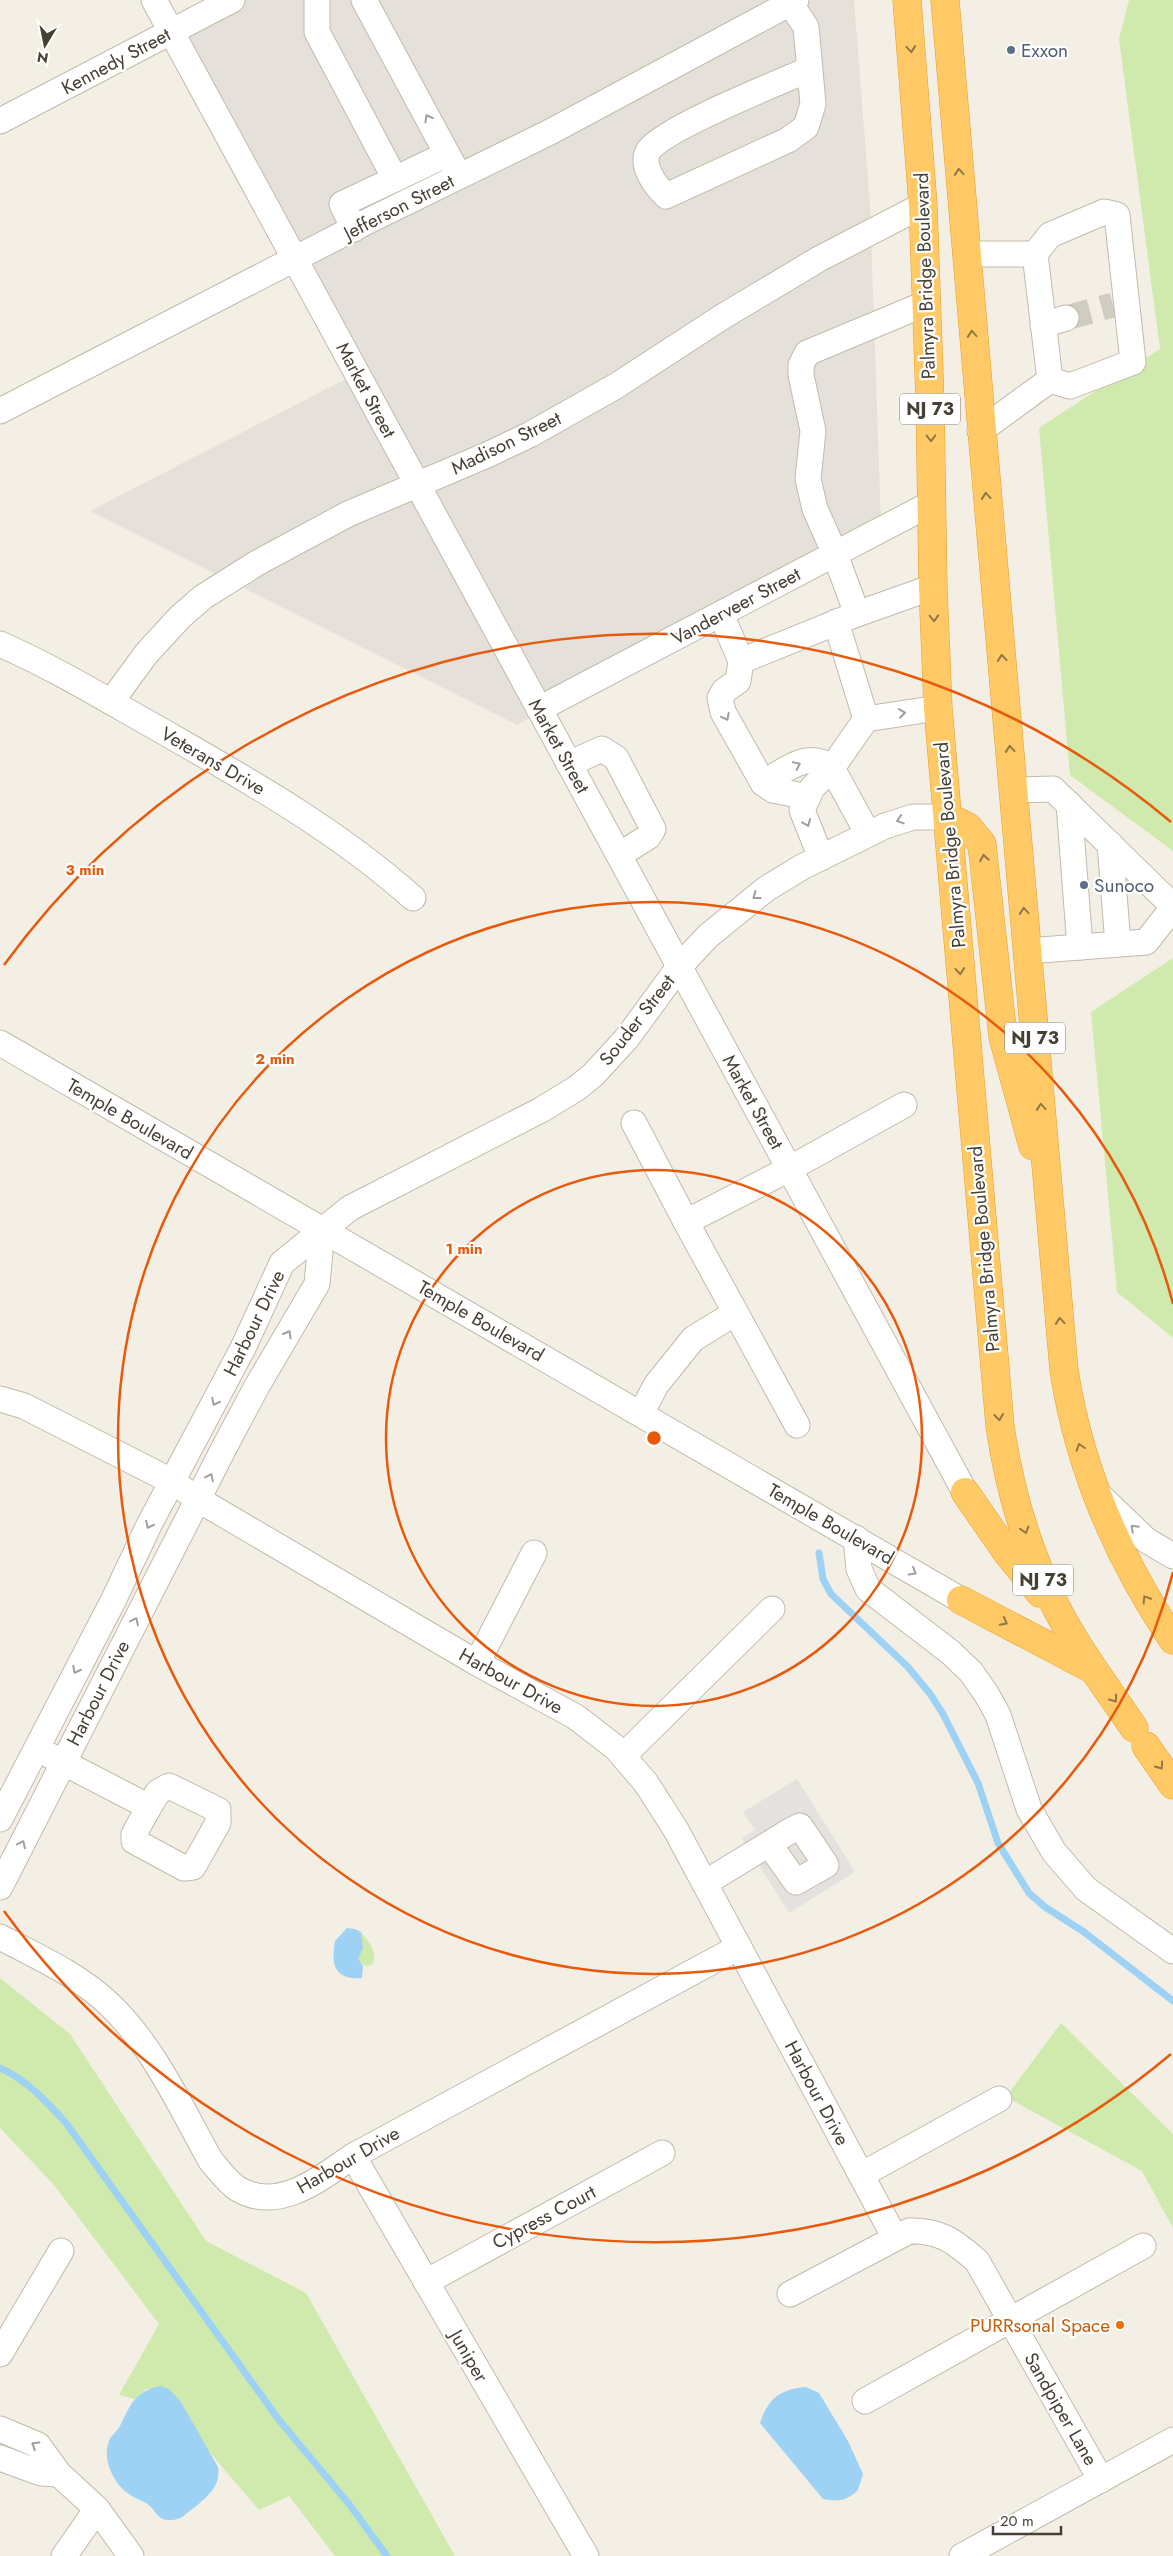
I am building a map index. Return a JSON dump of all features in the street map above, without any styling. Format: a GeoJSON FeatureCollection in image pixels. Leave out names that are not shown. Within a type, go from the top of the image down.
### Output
{"type":"FeatureCollection","features":[{"type":"Feature","properties":{"kind":"highway","name":"Palmyra Bridge Boulevard"},"geometry":{"type":"LineString","coordinates":[[907,0],[923,205],[938,708],[1000,1426],[1011,1483],[1031,1550],[1062,1619],[1094,1670]]}},
{"type":"Feature","properties":{"kind":"highway","name":"Palmyra Bridge Boulevard"},"geometry":{"type":"LineString","coordinates":[[945,0],[980,431],[1014,790],[1064,1370],[1076,1436],[1097,1493]]}},
{"type":"Feature","properties":{"kind":"highway"},"geometry":{"type":"LineString","coordinates":[[948,817],[968,827],[982,844],[1003,1037],[1050,1207]]}},
{"type":"Feature","properties":{"kind":"highway"},"geometry":{"type":"LineString","coordinates":[[965,1492],[1008,1554],[1062,1619]]}},
{"type":"Feature","properties":{"kind":"highway","name":"NJ 73"},"geometry":{"type":"LineString","coordinates":[[1097,1493],[1132,1574],[1173,1640]]}},
{"type":"Feature","properties":{"kind":"highway"},"geometry":{"type":"LineString","coordinates":[[961,1600],[1094,1670]]}},
{"type":"Feature","properties":{"kind":"highway","name":"NJ 73"},"geometry":{"type":"LineString","coordinates":[[1094,1670],[1173,1785]]}},
{"type":"Feature","properties":{"kind":"street","name":"Market Street"},"geometry":{"type":"LineString","coordinates":[[154,0],[965,1492]]}},
{"type":"Feature","properties":{"kind":"street","name":"Kennedy Street"},"geometry":{"type":"LineString","coordinates":[[0,121],[232,0]]}},
{"type":"Feature","properties":{"kind":"street"},"geometry":{"type":"LineString","coordinates":[[317,0],[317,32],[395,179]]}},
{"type":"Feature","properties":{"kind":"street"},"geometry":{"type":"LineString","coordinates":[[364,0],[459,176]]}},
{"type":"Feature","properties":{"kind":"street"},"geometry":{"type":"LineString","coordinates":[[791,1],[806,28],[814,104],[806,126],[788,140],[666,196],[657,188],[646,165],[649,150],[671,132],[810,69]]}},
{"type":"Feature","properties":{"kind":"street","name":"Jefferson Street"},"geometry":{"type":"LineString","coordinates":[[0,411],[295,259],[648,81],[791,1]]}},
{"type":"Feature","properties":{"kind":"street"},"geometry":{"type":"LineString","coordinates":[[354,229],[342,204],[447,154]]}},
{"type":"Feature","properties":{"kind":"street","name":"Madison Street"},"geometry":{"type":"LineString","coordinates":[[111,702],[146,654],[180,617],[203,597],[258,563],[348,514],[531,434],[616,386],[722,317],[819,260],[923,205]]}},
{"type":"Feature","properties":{"kind":"street"},"geometry":{"type":"LineString","coordinates":[[1035,254],[1050,235],[1104,212],[1117,215],[1120,303],[1133,362],[1070,386],[1050,380]]}},
{"type":"Feature","properties":{"kind":"street"},"geometry":{"type":"LineString","coordinates":[[966,254],[1035,254]]}},
{"type":"Feature","properties":{"kind":"street"},"geometry":{"type":"LineString","coordinates":[[980,431],[1050,380],[1055,322],[1035,254]]}},
{"type":"Feature","properties":{"kind":"street"},"geometry":{"type":"LineString","coordinates":[[821,858],[802,810],[812,788],[832,768],[866,719],[835,554],[815,509],[808,479],[814,430],[801,375],[801,364],[807,353],[927,303]]}},
{"type":"Feature","properties":{"kind":"street","name":"Vanderveer Street"},"geometry":{"type":"LineString","coordinates":[[539,710],[932,503]]}},
{"type":"Feature","properties":{"kind":"street"},"geometry":{"type":"LineString","coordinates":[[742,661],[847,618],[933,587]]}},
{"type":"Feature","properties":{"kind":"street"},"geometry":{"type":"LineString","coordinates":[[721,614],[742,661],[738,681],[724,691],[720,698],[720,705],[763,783],[773,790],[808,797]]}},
{"type":"Feature","properties":{"kind":"street","name":"Veterans Drive"},"geometry":{"type":"LineString","coordinates":[[0,644],[111,702],[327,830],[393,879],[413,898]]}},
{"type":"Feature","properties":{"kind":"street"},"geometry":{"type":"LineString","coordinates":[[866,719],[938,708]]}},
{"type":"Feature","properties":{"kind":"street"},"geometry":{"type":"LineString","coordinates":[[569,764],[602,749],[616,758],[653,829],[648,838],[619,855]]}},
{"type":"Feature","properties":{"kind":"street"},"geometry":{"type":"LineString","coordinates":[[763,783],[802,762],[813,759],[822,761],[832,768],[868,834]]}},
{"type":"Feature","properties":{"kind":"street"},"geometry":{"type":"LineString","coordinates":[[1014,790],[1053,789],[1173,907],[1146,942],[1027,951]]}},
{"type":"Feature","properties":{"kind":"street"},"geometry":{"type":"LineString","coordinates":[[1069,804],[1080,946]]}},
{"type":"Feature","properties":{"kind":"street","name":"Souder Street"},"geometry":{"type":"LineString","coordinates":[[322,1230],[350,1208],[541,1110],[577,1088],[593,1075],[627,1038],[679,966],[728,918],[766,889],[821,858],[885,826],[913,816],[948,817]]}},
{"type":"Feature","properties":{"kind":"street"},"geometry":{"type":"LineString","coordinates":[[1110,844],[1118,944]]}},
{"type":"Feature","properties":{"kind":"street","name":"Temple Boulevard"},"geometry":{"type":"LineString","coordinates":[[3,1052],[322,1230],[961,1600]]}},
{"type":"Feature","properties":{"kind":"street"},"geometry":{"type":"LineString","coordinates":[[686,1222],[789,1169],[904,1105]]}},
{"type":"Feature","properties":{"kind":"street"},"geometry":{"type":"LineString","coordinates":[[634,1123],[797,1425]]}},
{"type":"Feature","properties":{"kind":"street","name":"Harbour Drive"},"geometry":{"type":"LineString","coordinates":[[2,1809],[36,1748],[243,1348],[282,1263],[322,1230]]}},
{"type":"Feature","properties":{"kind":"street","name":"Harbour Drive"},"geometry":{"type":"LineString","coordinates":[[0,1887],[230,1437],[317,1284],[322,1230]]}},
{"type":"Feature","properties":{"kind":"street"},"geometry":{"type":"LineString","coordinates":[[641,1414],[656,1385],[693,1339],[735,1313]]}},
{"type":"Feature","properties":{"kind":"street"},"geometry":{"type":"LineString","coordinates":[[243,1348],[272,1363]]}},
{"type":"Feature","properties":{"kind":"street","name":"Harbour Drive"},"geometry":{"type":"LineString","coordinates":[[0,1399],[24,1406],[173,1482],[199,1500],[477,1663],[576,1717],[616,1748],[646,1783],[676,1830],[895,2238]]}},
{"type":"Feature","properties":{"kind":"street"},"geometry":{"type":"LineString","coordinates":[[1097,1493],[1146,1540],[1173,1556]]}},
{"type":"Feature","properties":{"kind":"street"},"geometry":{"type":"LineString","coordinates":[[856,1538],[859,1569],[868,1589],[950,1652],[971,1672],[987,1695],[998,1715],[1029,1809],[1054,1852],[1086,1889],[1173,1951]]}},
{"type":"Feature","properties":{"kind":"street"},"geometry":{"type":"LineString","coordinates":[[477,1663],[534,1553]]}},
{"type":"Feature","properties":{"kind":"street"},"geometry":{"type":"LineString","coordinates":[[623,1756],[772,1610]]}},
{"type":"Feature","properties":{"kind":"street"},"geometry":{"type":"LineString","coordinates":[[36,1748],[149,1807]]}},
{"type":"Feature","properties":{"kind":"street"},"geometry":{"type":"LineString","coordinates":[[2,1809],[33,1820]]}},
{"type":"Feature","properties":{"kind":"street"},"geometry":{"type":"LineString","coordinates":[[705,1883],[769,1844]]}},
{"type":"Feature","properties":{"kind":"street","name":"Harbour Drive"},"geometry":{"type":"LineString","coordinates":[[0,1937],[64,1971],[110,2004],[136,2034],[211,2161],[237,2188],[249,2193],[280,2196],[294,2192],[354,2156],[739,1947]]}},
{"type":"Feature","properties":{"kind":"street"},"geometry":{"type":"LineString","coordinates":[[861,2175],[999,2099]]}},
{"type":"Feature","properties":{"kind":"street","name":"Cypress Court"},"geometry":{"type":"LineString","coordinates":[[426,2282],[662,2153]]}},
{"type":"Feature","properties":{"kind":"street","name":"Juniper"},"geometry":{"type":"LineString","coordinates":[[354,2156],[586,2556]]}},
{"type":"Feature","properties":{"kind":"street","name":"Sandpiper Lane"},"geometry":{"type":"LineString","coordinates":[[790,2294],[909,2231],[928,2230],[947,2238],[977,2261],[1101,2480]]}},
{"type":"Feature","properties":{"kind":"street"},"geometry":{"type":"LineString","coordinates":[[865,2401],[1143,2246]]}},
{"type":"Feature","properties":{"kind":"street"},"geometry":{"type":"LineString","coordinates":[[0,2354],[61,2251]]}},
{"type":"Feature","properties":{"kind":"street"},"geometry":{"type":"LineString","coordinates":[[0,2429],[38,2444],[59,2474],[96,2509],[131,2556]]}},
{"type":"Feature","properties":{"kind":"street"},"geometry":{"type":"LineString","coordinates":[[962,2556],[1173,2440]]}},
{"type":"Feature","properties":{"kind":"street"},"geometry":{"type":"LineString","coordinates":[[0,2458],[41,2473],[59,2474]]}},
{"type":"Feature","properties":{"kind":"street"},"geometry":{"type":"LineString","coordinates":[[64,2556],[96,2509]]}},
{"type":"Feature","properties":{"kind":"shaded area"},"geometry":{"type":"Polygon","coordinates":[[[233,0],[854,0],[870,205],[881,522],[517,725],[90,511],[357,373],[172,32],[233,0]]]}},
{"type":"Feature","properties":{"kind":"shaded area"},"geometry":{"type":"Polygon","coordinates":[[[797,1779],[855,1872],[789,1913],[742,1838],[755,1830],[743,1812],[797,1779]]]}},
{"type":"Feature","properties":{"kind":"green space"},"geometry":{"type":"Polygon","coordinates":[[[1129,0],[1173,0],[1173,851],[1070,775],[1039,428],[1160,349],[1119,39],[1129,0]]]}},
{"type":"Feature","properties":{"kind":"green space"},"geometry":{"type":"Polygon","coordinates":[[[1173,958],[1173,1338],[1117,1292],[1091,1012],[1173,958]]]}},
{"type":"Feature","properties":{"kind":"green space"},"geometry":{"type":"Polygon","coordinates":[[[361,1932],[374,1951],[372,1965],[366,1966],[359,1963],[358,1955],[362,1940],[361,1932]]]}},
{"type":"Feature","properties":{"kind":"green space"},"geometry":{"type":"Polygon","coordinates":[[[0,1978],[70,2034],[206,2241],[306,2293],[455,2556],[335,2556],[289,2496],[259,2510],[207,2449],[181,2402],[167,2389],[146,2389],[135,2399],[119,2395],[159,2324],[54,2185],[0,2128],[0,1978]]]}},
{"type":"Feature","properties":{"kind":"green space"},"geometry":{"type":"Polygon","coordinates":[[[1061,2023],[1173,2134],[1173,2228],[1142,2171],[1006,2097],[1061,2023]]]}},
{"type":"Feature","properties":{"kind":"water"},"geometry":{"type":"Polygon","coordinates":[[[347,1928],[361,1932],[363,1948],[358,1959],[363,1966],[362,1978],[353,1978],[340,1974],[334,1964],[335,1941],[347,1928]]]}},
{"type":"Feature","properties":{"kind":"water"},"geometry":{"type":"Polygon","coordinates":[[[160,2386],[169,2389],[181,2402],[218,2467],[218,2480],[209,2495],[183,2516],[173,2520],[161,2518],[149,2505],[126,2492],[113,2476],[107,2455],[110,2439],[119,2428],[134,2400],[144,2392],[160,2386]]]}},
{"type":"Feature","properties":{"kind":"water"},"geometry":{"type":"Polygon","coordinates":[[[806,2387],[819,2393],[848,2441],[863,2474],[858,2490],[846,2498],[837,2500],[823,2499],[760,2423],[767,2407],[777,2396],[789,2390],[806,2387]]]}},
{"type":"Feature","properties":{"kind":"waterway"},"geometry":{"type":"LineString","coordinates":[[819,1553],[823,1579],[831,1594],[908,1667],[931,1695],[943,1714],[978,1783],[998,1843],[1029,1893],[1045,1907],[1084,1932],[1173,2001]]}},
{"type":"Feature","properties":{"kind":"waterway"},"geometry":{"type":"LineString","coordinates":[[0,2068],[28,2085],[66,2123],[279,2420],[349,2504],[387,2556]]}},
{"type":"Feature","properties":{"kind":"tunnel"},"geometry":{"type":"LineString","coordinates":[[1066,318],[1113,305]]}},
{"type":"Feature","properties":{"kind":"place","name":"Exxon"},"geometry":{"type":"Point","coordinates":[1011,50]}},
{"type":"Feature","properties":{"kind":"place","name":"Sunoco"},"geometry":{"type":"Point","coordinates":[1084,885]}},
{"type":"Feature","properties":{"kind":"place","name":"PURRsonal Space"},"geometry":{"type":"Point","coordinates":[1120,2325]}}]}
